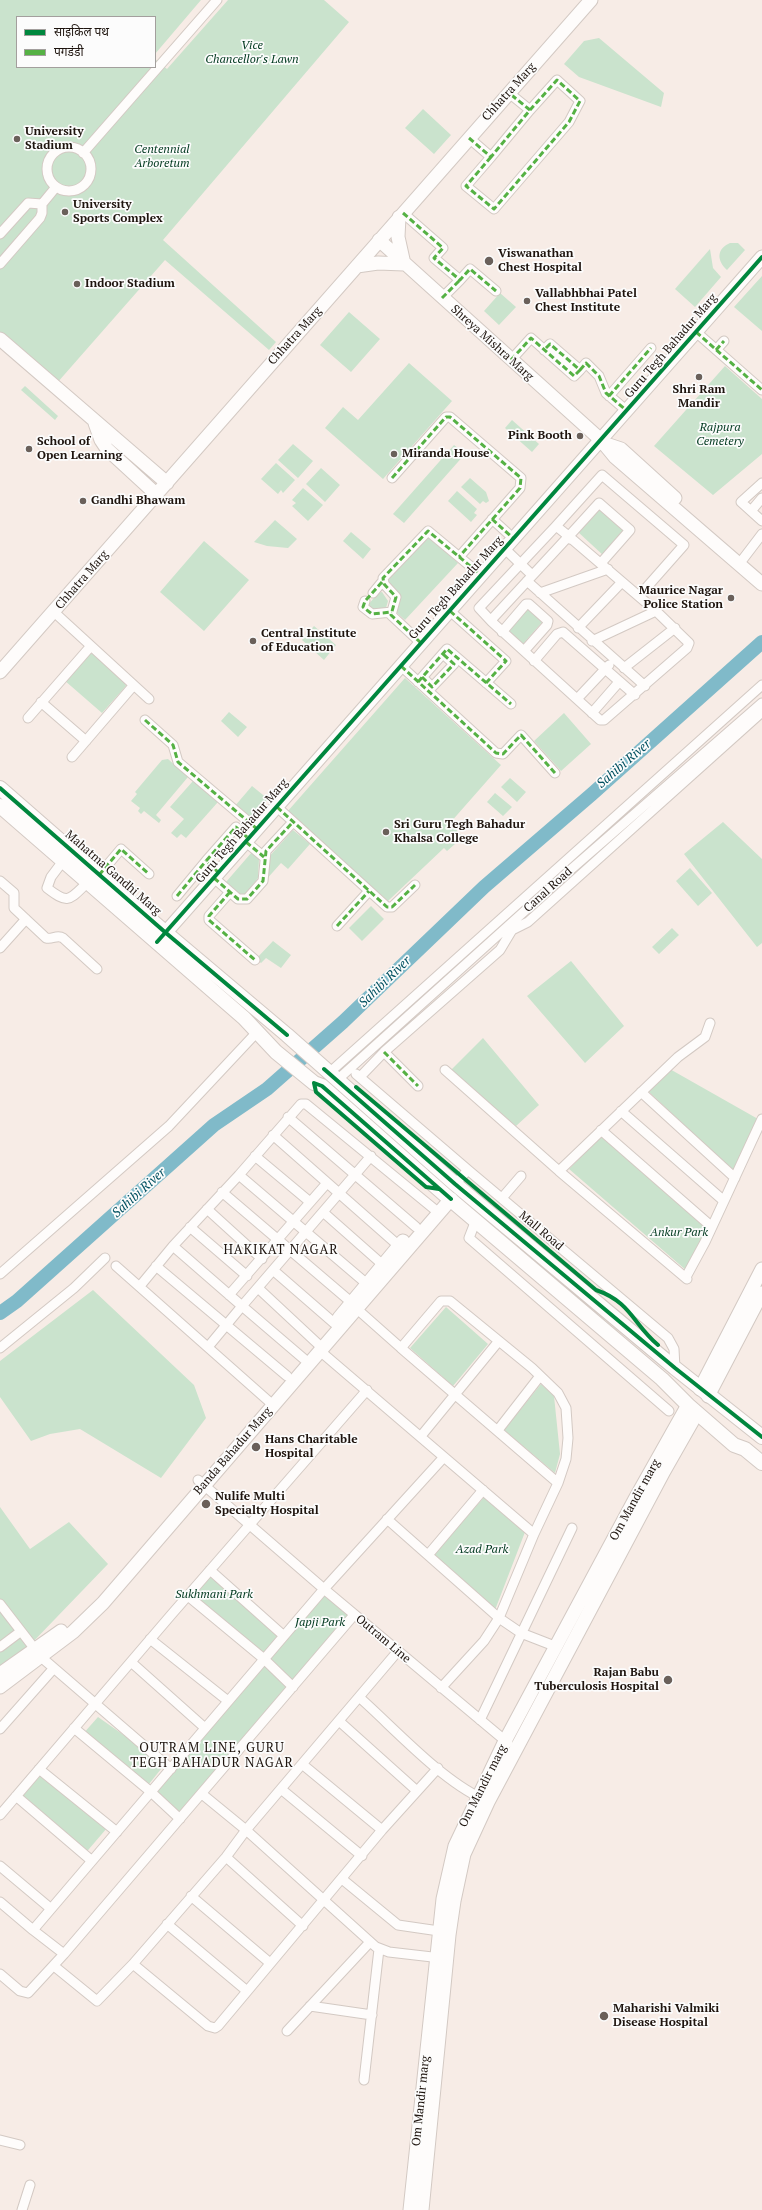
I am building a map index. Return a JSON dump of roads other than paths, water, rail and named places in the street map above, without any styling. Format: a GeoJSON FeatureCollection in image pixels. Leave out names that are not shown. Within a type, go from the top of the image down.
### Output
{"type":"FeatureCollection","features":[{"type":"Feature","properties":{"kind":"main road","name":"Mahatma Gandhi Marg"},"geometry":{"type":"LineString","coordinates":[[0,788],[94,879],[161,938],[258,1031],[273,1048],[314,1083],[322,1086],[448,1196]]}},
{"type":"Feature","properties":{"kind":"main road","name":"Mahatma Gandhi Marg"},"geometry":{"type":"LineString","coordinates":[[0,806],[63,860],[94,879]]}},
{"type":"Feature","properties":{"kind":"main road","name":"Mahatma Gandhi Marg"},"geometry":{"type":"LineString","coordinates":[[161,938],[284,1033],[455,1184],[704,1392],[762,1437]]}},
{"type":"Feature","properties":{"kind":"main road"},"geometry":{"type":"LineString","coordinates":[[273,1048],[284,1033]]}},
{"type":"Feature","properties":{"kind":"main road"},"geometry":{"type":"LineString","coordinates":[[448,1196],[662,1379],[734,1445],[745,1448],[762,1463]]}},
{"type":"Feature","properties":{"kind":"street"},"geometry":{"type":"LineString","coordinates":[[83,153],[218,0]]}},
{"type":"Feature","properties":{"kind":"street","name":"Chhatra Marg"},"geometry":{"type":"LineString","coordinates":[[0,672],[591,0]]}},
{"type":"Feature","properties":{"kind":"street"},"geometry":{"type":"LineString","coordinates":[[557,80],[580,100],[569,122],[494,209],[466,186],[530,110],[557,80]]}},
{"type":"Feature","properties":{"kind":"street"},"geometry":{"type":"LineString","coordinates":[[509,93],[530,110]]}},
{"type":"Feature","properties":{"kind":"street"},"geometry":{"type":"LineString","coordinates":[[469,138],[491,156]]}},
{"type":"Feature","properties":{"kind":"street"},"geometry":{"type":"LineString","coordinates":[[68,148],[83,153],[91,167],[86,183],[79,189],[70,191],[56,187],[50,180],[48,172],[48,163],[53,155],[68,148]]}},
{"type":"Feature","properties":{"kind":"street"},"geometry":{"type":"LineString","coordinates":[[0,264],[40,218],[42,213],[42,204],[56,187]]}},
{"type":"Feature","properties":{"kind":"street"},"geometry":{"type":"LineString","coordinates":[[0,234],[28,203],[42,204]]}},
{"type":"Feature","properties":{"kind":"street"},"geometry":{"type":"LineString","coordinates":[[356,266],[378,263],[404,264],[398,237],[401,215]]}},
{"type":"Feature","properties":{"kind":"street"},"geometry":{"type":"LineString","coordinates":[[401,215],[443,248],[434,258],[460,280]]}},
{"type":"Feature","properties":{"kind":"street","name":"Shreya Mishra Marg"},"geometry":{"type":"LineString","coordinates":[[379,240],[604,442],[615,457],[762,584]]}},
{"type":"Feature","properties":{"kind":"street","name":"Guru Tegh Bahadur Marg"},"geometry":{"type":"LineString","coordinates":[[161,938],[421,643],[514,539],[604,442],[627,411],[761,261]]}},
{"type":"Feature","properties":{"kind":"street"},"geometry":{"type":"LineString","coordinates":[[442,298],[470,269],[496,291]]}},
{"type":"Feature","properties":{"kind":"street"},"geometry":{"type":"LineString","coordinates":[[696,332],[762,390]]}},
{"type":"Feature","properties":{"kind":"street"},"geometry":{"type":"LineString","coordinates":[[511,360],[531,338],[574,376],[586,363],[599,376],[606,393],[627,411]]}},
{"type":"Feature","properties":{"kind":"street"},"geometry":{"type":"LineString","coordinates":[[0,339],[167,483]]}},
{"type":"Feature","properties":{"kind":"street"},"geometry":{"type":"LineString","coordinates":[[716,350],[724,341]]}},
{"type":"Feature","properties":{"kind":"street"},"geometry":{"type":"LineString","coordinates":[[609,396],[651,348]]}},
{"type":"Feature","properties":{"kind":"street"},"geometry":{"type":"LineString","coordinates":[[392,478],[446,417],[450,417],[521,478],[520,488],[459,557]]}},
{"type":"Feature","properties":{"kind":"street"},"geometry":{"type":"LineString","coordinates":[[95,422],[103,445],[156,495]]}},
{"type":"Feature","properties":{"kind":"street","name":"Shreya Mishra Marg"},"geometry":{"type":"LineString","coordinates":[[604,442],[621,449],[762,576]]}},
{"type":"Feature","properties":{"kind":"street"},"geometry":{"type":"LineString","coordinates":[[556,526],[639,596],[688,640],[687,648],[606,720],[600,720],[502,632],[479,608],[602,475],[684,545],[639,596]]}},
{"type":"Feature","properties":{"kind":"street"},"geometry":{"type":"LineString","coordinates":[[762,483],[741,502],[762,521]]}},
{"type":"Feature","properties":{"kind":"street"},"geometry":{"type":"LineString","coordinates":[[751,511],[762,498]]}},
{"type":"Feature","properties":{"kind":"street"},"geometry":{"type":"LineString","coordinates":[[492,622],[493,618],[566,538],[570,537],[599,503],[630,530],[604,566],[540,593]]}},
{"type":"Feature","properties":{"kind":"street"},"geometry":{"type":"LineString","coordinates":[[492,519],[514,539]]}},
{"type":"Feature","properties":{"kind":"street"},"geometry":{"type":"LineString","coordinates":[[372,593],[428,531],[481,576]]}},
{"type":"Feature","properties":{"kind":"street"},"geometry":{"type":"LineString","coordinates":[[743,559],[762,534]]}},
{"type":"Feature","properties":{"kind":"street"},"geometry":{"type":"LineString","coordinates":[[505,549],[520,564],[540,593],[645,686]]}},
{"type":"Feature","properties":{"kind":"street"},"geometry":{"type":"LineString","coordinates":[[382,582],[396,597],[391,615],[421,643]]}},
{"type":"Feature","properties":{"kind":"street"},"geometry":{"type":"LineString","coordinates":[[534,661],[557,634],[575,625],[622,582]]}},
{"type":"Feature","properties":{"kind":"street"},"geometry":{"type":"LineString","coordinates":[[365,601],[363,607],[372,614],[392,612]]}},
{"type":"Feature","properties":{"kind":"street"},"geometry":{"type":"LineString","coordinates":[[502,632],[526,604],[528,604],[548,621],[547,625],[524,651]]}},
{"type":"Feature","properties":{"kind":"street"},"geometry":{"type":"LineString","coordinates":[[450,611],[506,661],[486,683]]}},
{"type":"Feature","properties":{"kind":"street"},"geometry":{"type":"LineString","coordinates":[[592,640],[656,611]]}},
{"type":"Feature","properties":{"kind":"street"},"geometry":{"type":"LineString","coordinates":[[54,612],[90,647],[149,700]]}},
{"type":"Feature","properties":{"kind":"street"},"geometry":{"type":"LineString","coordinates":[[624,668],[675,628]]}},
{"type":"Feature","properties":{"kind":"street"},"geometry":{"type":"LineString","coordinates":[[563,632],[634,695]]}},
{"type":"Feature","properties":{"kind":"street"},"geometry":{"type":"LineString","coordinates":[[28,718],[90,647]]}},
{"type":"Feature","properties":{"kind":"street"},"geometry":{"type":"LineString","coordinates":[[420,680],[447,649],[511,704]]}},
{"type":"Feature","properties":{"kind":"street"},"geometry":{"type":"LineString","coordinates":[[401,666],[432,687],[454,664],[443,654]]}},
{"type":"Feature","properties":{"kind":"street"},"geometry":{"type":"LineString","coordinates":[[577,700],[614,660]]}},
{"type":"Feature","properties":{"kind":"street"},"geometry":{"type":"LineString","coordinates":[[420,680],[496,753],[504,754],[521,735],[555,774]]}},
{"type":"Feature","properties":{"kind":"street"},"geometry":{"type":"LineString","coordinates":[[592,713],[619,682]]}},
{"type":"Feature","properties":{"kind":"street"},"geometry":{"type":"LineString","coordinates":[[330,1074],[561,864],[762,685]]}},
{"type":"Feature","properties":{"kind":"street"},"geometry":{"type":"LineString","coordinates":[[72,757],[133,686]]}},
{"type":"Feature","properties":{"kind":"street"},"geometry":{"type":"LineString","coordinates":[[41,702],[86,740]]}},
{"type":"Feature","properties":{"kind":"street","name":"Canal Road"},"geometry":{"type":"LineString","coordinates":[[330,1074],[350,1069],[510,928],[568,872],[762,703]]}},
{"type":"Feature","properties":{"kind":"street"},"geometry":{"type":"LineString","coordinates":[[360,1077],[384,1052],[500,950],[510,928],[528,922],[762,712]]}},
{"type":"Feature","properties":{"kind":"street"},"geometry":{"type":"LineString","coordinates":[[146,720],[173,745],[178,762],[251,837],[264,857]]}},
{"type":"Feature","properties":{"kind":"street"},"geometry":{"type":"LineString","coordinates":[[277,807],[385,906],[390,908],[415,885]]}},
{"type":"Feature","properties":{"kind":"street"},"geometry":{"type":"LineString","coordinates":[[206,861],[230,892],[241,900],[247,898],[262,881],[266,851],[293,822]]}},
{"type":"Feature","properties":{"kind":"street"},"geometry":{"type":"LineString","coordinates":[[177,896],[236,827],[251,837]]}},
{"type":"Feature","properties":{"kind":"street"},"geometry":{"type":"LineString","coordinates":[[63,860],[51,877],[46,888],[61,899],[67,899],[73,896],[94,879],[121,849],[149,874]]}},
{"type":"Feature","properties":{"kind":"street"},"geometry":{"type":"LineString","coordinates":[[561,864],[575,880]]}},
{"type":"Feature","properties":{"kind":"street"},"geometry":{"type":"LineString","coordinates":[[0,881],[14,893],[12,906],[48,939],[58,936],[63,938],[97,969]]}},
{"type":"Feature","properties":{"kind":"street"},"geometry":{"type":"LineString","coordinates":[[337,926],[369,891]]}},
{"type":"Feature","properties":{"kind":"street"},"geometry":{"type":"LineString","coordinates":[[230,892],[209,916],[209,920],[254,960]]}},
{"type":"Feature","properties":{"kind":"street"},"geometry":{"type":"LineString","coordinates":[[0,948],[26,919]]}},
{"type":"Feature","properties":{"kind":"street"},"geometry":{"type":"LineString","coordinates":[[558,1171],[678,1057],[705,1036],[710,1023]]}},
{"type":"Feature","properties":{"kind":"street"},"geometry":{"type":"LineString","coordinates":[[0,1274],[169,1126],[258,1031]]}},
{"type":"Feature","properties":{"kind":"street"},"geometry":{"type":"LineString","coordinates":[[384,1052],[418,1086]]}},
{"type":"Feature","properties":{"kind":"street"},"geometry":{"type":"LineString","coordinates":[[350,1069],[668,1338],[674,1349],[675,1368]]}},
{"type":"Feature","properties":{"kind":"street"},"geometry":{"type":"LineString","coordinates":[[445,1070],[558,1171],[686,1278],[762,1119]]}},
{"type":"Feature","properties":{"kind":"street"},"geometry":{"type":"LineString","coordinates":[[641,1092],[735,1178]]}},
{"type":"Feature","properties":{"kind":"street"},"geometry":{"type":"LineString","coordinates":[[140,1286],[173,1246],[239,1175],[288,1117],[301,1104],[306,1104],[436,1210]]}},
{"type":"Feature","properties":{"kind":"street"},"geometry":{"type":"LineString","coordinates":[[621,1111],[724,1201]]}},
{"type":"Feature","properties":{"kind":"street"},"geometry":{"type":"LineString","coordinates":[[288,1117],[416,1227]]}},
{"type":"Feature","properties":{"kind":"street"},"geometry":{"type":"LineString","coordinates":[[601,1130],[712,1226]]}},
{"type":"Feature","properties":{"kind":"street"},"geometry":{"type":"LineString","coordinates":[[273,1135],[399,1246]]}},
{"type":"Feature","properties":{"kind":"street"},"geometry":{"type":"LineString","coordinates":[[255,1156],[310,1202]]}},
{"type":"Feature","properties":{"kind":"street"},"geometry":{"type":"LineString","coordinates":[[208,1347],[370,1156]]}},
{"type":"Feature","properties":{"kind":"street"},"geometry":{"type":"LineString","coordinates":[[455,1184],[468,1170]]}},
{"type":"Feature","properties":{"kind":"street"},"geometry":{"type":"LineString","coordinates":[[239,1175],[367,1284]]}},
{"type":"Feature","properties":{"kind":"street"},"geometry":{"type":"LineString","coordinates":[[502,1198],[521,1176]]}},
{"type":"Feature","properties":{"kind":"street"},"geometry":{"type":"LineString","coordinates":[[229,1295],[327,1183]]}},
{"type":"Feature","properties":{"kind":"street"},"geometry":{"type":"LineString","coordinates":[[222,1192],[558,1483]]}},
{"type":"Feature","properties":{"kind":"street","name":"Banda Bahadur Marg"},"geometry":{"type":"LineString","coordinates":[[0,1687],[90,1606],[319,1347],[448,1196]]}},
{"type":"Feature","properties":{"kind":"street"},"geometry":{"type":"LineString","coordinates":[[206,1209],[262,1259]]}},
{"type":"Feature","properties":{"kind":"street","name":"Banda Bahadur Marg"},"geometry":{"type":"LineString","coordinates":[[270,1402],[287,1376],[319,1347],[334,1323],[354,1306],[367,1284],[399,1246],[416,1227],[436,1210]]}},
{"type":"Feature","properties":{"kind":"street"},"geometry":{"type":"LineString","coordinates":[[323,1212],[383,1265]]}},
{"type":"Feature","properties":{"kind":"street"},"geometry":{"type":"LineString","coordinates":[[476,1220],[469,1238],[669,1411]]}},
{"type":"Feature","properties":{"kind":"street"},"geometry":{"type":"LineString","coordinates":[[190,1227],[246,1276]]}},
{"type":"Feature","properties":{"kind":"street"},"geometry":{"type":"LineString","coordinates":[[173,1246],[304,1359]]}},
{"type":"Feature","properties":{"kind":"street"},"geometry":{"type":"LineString","coordinates":[[0,1348],[74,1288],[104,1258]]}},
{"type":"Feature","properties":{"kind":"street"},"geometry":{"type":"LineString","coordinates":[[116,1266],[270,1402]]}},
{"type":"Feature","properties":{"kind":"street"},"geometry":{"type":"LineString","coordinates":[[156,1266],[287,1376]]}},
{"type":"Feature","properties":{"kind":"street"},"geometry":{"type":"LineString","coordinates":[[704,1392],[762,1269]]}},
{"type":"Feature","properties":{"kind":"street"},"geometry":{"type":"LineString","coordinates":[[273,1270],[334,1323]]}},
{"type":"Feature","properties":{"kind":"street"},"geometry":{"type":"LineString","coordinates":[[258,1288],[319,1347],[367,1390],[534,1534]]}},
{"type":"Feature","properties":{"kind":"street"},"geometry":{"type":"LineString","coordinates":[[704,1392],[762,1293]]}},
{"type":"Feature","properties":{"kind":"street"},"geometry":{"type":"LineString","coordinates":[[401,1348],[436,1305],[445,1300],[450,1301],[540,1376],[558,1393],[566,1408],[568,1438],[566,1459],[558,1483],[534,1534],[499,1618],[484,1641],[441,1688]]}},
{"type":"Feature","properties":{"kind":"street"},"geometry":{"type":"LineString","coordinates":[[421,1436],[498,1342]]}},
{"type":"Feature","properties":{"kind":"street"},"geometry":{"type":"LineString","coordinates":[[498,1430],[540,1376]]}},
{"type":"Feature","properties":{"kind":"street"},"geometry":{"type":"LineString","coordinates":[[643,1387],[662,1379]]}},
{"type":"Feature","properties":{"kind":"street"},"geometry":{"type":"LineString","coordinates":[[0,1815],[94,1703],[250,1526],[367,1390]]}},
{"type":"Feature","properties":{"kind":"street","name":"Om Mandir marg"},"geometry":{"type":"LineString","coordinates":[[511,1745],[557,1647],[635,1499],[693,1409]]}},
{"type":"Feature","properties":{"kind":"street","name":"Om Mandir marg"},"geometry":{"type":"LineString","coordinates":[[441,1958],[439,1931],[445,1885],[455,1846],[664,1471],[693,1409]]}},
{"type":"Feature","properties":{"kind":"street"},"geometry":{"type":"LineString","coordinates":[[33,1930],[50,1908],[117,1832],[324,1589],[444,1457]]}},
{"type":"Feature","properties":{"kind":"street","name":"Outram Line"},"geometry":{"type":"LineString","coordinates":[[201,1482],[354,1615],[511,1745]]}},
{"type":"Feature","properties":{"kind":"street"},"geometry":{"type":"LineString","coordinates":[[428,1555],[483,1490]]}},
{"type":"Feature","properties":{"kind":"street"},"geometry":{"type":"LineString","coordinates":[[387,1519],[499,1618],[521,1632],[557,1647]]}},
{"type":"Feature","properties":{"kind":"street"},"geometry":{"type":"LineString","coordinates":[[480,1720],[572,1528]]}},
{"type":"Feature","properties":{"kind":"street"},"geometry":{"type":"LineString","coordinates":[[210,1570],[284,1636]]}},
{"type":"Feature","properties":{"kind":"street"},"geometry":{"type":"LineString","coordinates":[[188,1596],[264,1659],[293,1687]]}},
{"type":"Feature","properties":{"kind":"street"},"geometry":{"type":"LineString","coordinates":[[0,1604],[20,1632],[38,1653],[171,1769]]}},
{"type":"Feature","properties":{"kind":"street"},"geometry":{"type":"LineString","coordinates":[[0,1974],[20,1991],[28,1993],[54,1966],[354,1615]]}},
{"type":"Feature","properties":{"kind":"street"},"geometry":{"type":"LineString","coordinates":[[0,1647],[20,1632]]}},
{"type":"Feature","properties":{"kind":"street"},"geometry":{"type":"LineString","coordinates":[[150,1639],[228,1701]]}},
{"type":"Feature","properties":{"kind":"street"},"geometry":{"type":"LineString","coordinates":[[54,1966],[98,2001],[133,1964],[226,1857],[246,1830],[398,1651]]}},
{"type":"Feature","properties":{"kind":"street","name":"Banda Bahadur Marg"},"geometry":{"type":"LineString","coordinates":[[0,1674],[38,1653]]}},
{"type":"Feature","properties":{"kind":"street"},"geometry":{"type":"LineString","coordinates":[[131,1662],[205,1728]]}},
{"type":"Feature","properties":{"kind":"street"},"geometry":{"type":"LineString","coordinates":[[0,1729],[54,1668]]}},
{"type":"Feature","properties":{"kind":"street"},"geometry":{"type":"LineString","coordinates":[[360,1697],[438,1768],[482,1799]]}},
{"type":"Feature","properties":{"kind":"street"},"geometry":{"type":"LineString","coordinates":[[339,1721],[416,1791]]}},
{"type":"Feature","properties":{"kind":"street"},"geometry":{"type":"LineString","coordinates":[[74,1728],[151,1792],[180,1819]]}},
{"type":"Feature","properties":{"kind":"street"},"geometry":{"type":"LineString","coordinates":[[302,1764],[382,1830]]}},
{"type":"Feature","properties":{"kind":"street"},"geometry":{"type":"LineString","coordinates":[[133,1964],[212,2028],[218,2026],[362,1856],[382,1830],[438,1768]]}},
{"type":"Feature","properties":{"kind":"street"},"geometry":{"type":"LineString","coordinates":[[39,1769],[117,1832]]}},
{"type":"Feature","properties":{"kind":"street"},"geometry":{"type":"LineString","coordinates":[[281,1789],[362,1856]]}},
{"type":"Feature","properties":{"kind":"street"},"geometry":{"type":"LineString","coordinates":[[202,1794],[246,1830],[379,1949],[389,1952],[441,1958]]}},
{"type":"Feature","properties":{"kind":"street"},"geometry":{"type":"LineString","coordinates":[[16,1796],[92,1861]]}},
{"type":"Feature","properties":{"kind":"street","name":"Om Mandir marg"},"geometry":{"type":"LineString","coordinates":[[422,2210],[428,2096],[441,1958],[464,1854],[482,1799]]}},
{"type":"Feature","properties":{"kind":"street"},"geometry":{"type":"LineString","coordinates":[[226,1857],[303,1926]]}},
{"type":"Feature","properties":{"kind":"street"},"geometry":{"type":"LineString","coordinates":[[0,1866],[50,1908]]}},
{"type":"Feature","properties":{"kind":"street"},"geometry":{"type":"LineString","coordinates":[[342,1879],[398,1925],[439,1931]]}},
{"type":"Feature","properties":{"kind":"street"},"geometry":{"type":"LineString","coordinates":[[191,1896],[270,1963]]}},
{"type":"Feature","properties":{"kind":"street"},"geometry":{"type":"LineString","coordinates":[[0,1902],[64,1954]]}},
{"type":"Feature","properties":{"kind":"street"},"geometry":{"type":"LineString","coordinates":[[167,1924],[247,1991]]}},
{"type":"Feature","properties":{"kind":"street"},"geometry":{"type":"LineString","coordinates":[[287,2031],[370,1942]]}},
{"type":"Feature","properties":{"kind":"street"},"geometry":{"type":"LineString","coordinates":[[364,2080],[379,1949]]}},
{"type":"Feature","properties":{"kind":"street"},"geometry":{"type":"LineString","coordinates":[[310,2006],[372,2015]]}},
{"type":"Feature","properties":{"kind":"street","name":"Om Mandir marg"},"geometry":{"type":"LineString","coordinates":[[410,2210],[428,2096]]}},
{"type":"Feature","properties":{"kind":"street"},"geometry":{"type":"LineString","coordinates":[[0,2140],[20,2145]]}},
{"type":"Feature","properties":{"kind":"street"},"geometry":{"type":"LineString","coordinates":[[22,2210],[30,2185]]}},
{"type":"Feature","properties":{"kind":"waterway","name":"Sahibi River"},"geometry":{"type":"LineString","coordinates":[[0,1313],[17,1301],[214,1125],[267,1089],[343,1022],[484,887],[592,794],[762,642]]}},
{"type":"Feature","properties":{"kind":"place","name":"University Stadium"},"geometry":{"type":"Point","coordinates":[17,139]}},
{"type":"Feature","properties":{"kind":"place","name":"University Sports Complex"},"geometry":{"type":"Point","coordinates":[65,212]}},
{"type":"Feature","properties":{"kind":"place","name":"Viswanathan Chest Hospital"},"geometry":{"type":"Point","coordinates":[489,261]}},
{"type":"Feature","properties":{"kind":"place","name":"Indoor Stadium"},"geometry":{"type":"Point","coordinates":[77,284]}},
{"type":"Feature","properties":{"kind":"place","name":"Vallabhbhai Patel Chest Institute"},"geometry":{"type":"Point","coordinates":[527,301]}},
{"type":"Feature","properties":{"kind":"place","name":"Shri Ram Mandir"},"geometry":{"type":"Point","coordinates":[699,377]}},
{"type":"Feature","properties":{"kind":"place","name":"Pink Booth"},"geometry":{"type":"Point","coordinates":[580,436]}},
{"type":"Feature","properties":{"kind":"place","name":"School of Open Learning"},"geometry":{"type":"Point","coordinates":[29,449]}},
{"type":"Feature","properties":{"kind":"place","name":"Miranda House"},"geometry":{"type":"Point","coordinates":[394,454]}},
{"type":"Feature","properties":{"kind":"place","name":"Gandhi Bhawam"},"geometry":{"type":"Point","coordinates":[83,501]}},
{"type":"Feature","properties":{"kind":"place","name":"Maurice Nagar Police Station"},"geometry":{"type":"Point","coordinates":[731,598]}},
{"type":"Feature","properties":{"kind":"place","name":"Central Institute of Education"},"geometry":{"type":"Point","coordinates":[253,641]}},
{"type":"Feature","properties":{"kind":"place","name":"Sri Guru Tegh Bahadur Khalsa College"},"geometry":{"type":"Point","coordinates":[386,832]}},
{"type":"Feature","properties":{"kind":"place","name":"Hans Charitable Hospital"},"geometry":{"type":"Point","coordinates":[256,1447]}},
{"type":"Feature","properties":{"kind":"place","name":"Nulife Multi Specialty Hospital"},"geometry":{"type":"Point","coordinates":[206,1504]}},
{"type":"Feature","properties":{"kind":"place","name":"Rajan Babu Tuberculosis Hospital"},"geometry":{"type":"Point","coordinates":[668,1680]}},
{"type":"Feature","properties":{"kind":"place","name":"Maharishi Valmiki Disease Hospital"},"geometry":{"type":"Point","coordinates":[604,2016]}},
{"type":"Feature","properties":{"kind":"district","name":"HAKIKAT NAGAR"},"geometry":{"type":"Point","coordinates":[281,1250]}},
{"type":"Feature","properties":{"kind":"district","name":"OUTRAM LINE, GURU TEGH BAHADUR NAGAR"},"geometry":{"type":"Point","coordinates":[212,1756]}},
{"type":"Feature","properties":{"kind":"park label","name":"Vice Chancellor's Lawn"},"geometry":{"type":"Point","coordinates":[252,53]}},
{"type":"Feature","properties":{"kind":"park label","name":"Centennial Arboretum"},"geometry":{"type":"Point","coordinates":[162,157]}},
{"type":"Feature","properties":{"kind":"park label","name":"Rajpura Cemetery"},"geometry":{"type":"Point","coordinates":[720,435]}},
{"type":"Feature","properties":{"kind":"park label","name":"Ankur Park"},"geometry":{"type":"Point","coordinates":[679,1233]}},
{"type":"Feature","properties":{"kind":"park label","name":"Azad Park"},"geometry":{"type":"Point","coordinates":[482,1550]}},
{"type":"Feature","properties":{"kind":"park label","name":"Sukhmani Park"},"geometry":{"type":"Point","coordinates":[214,1595]}},
{"type":"Feature","properties":{"kind":"park label","name":"Japji Park"},"geometry":{"type":"Point","coordinates":[320,1623]}}]}
